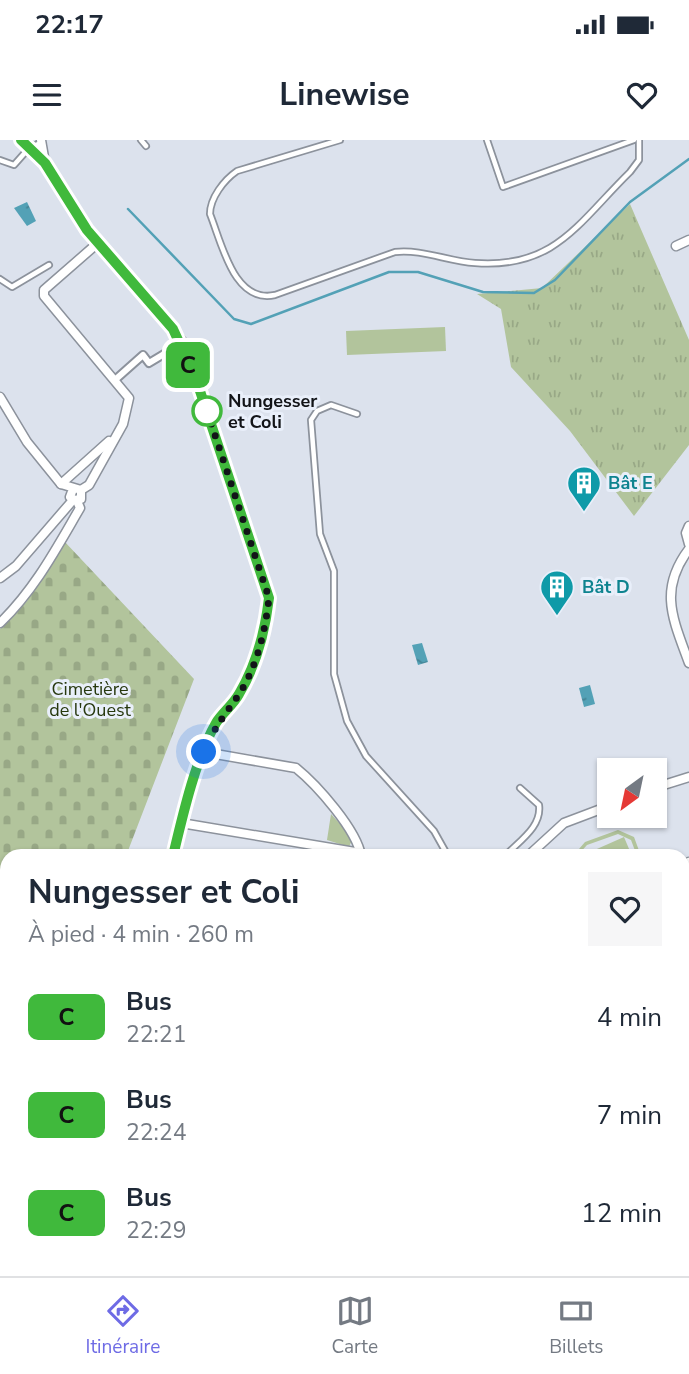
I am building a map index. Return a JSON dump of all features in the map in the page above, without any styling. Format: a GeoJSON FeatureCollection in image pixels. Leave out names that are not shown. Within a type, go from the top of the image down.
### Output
{"type":"FeatureCollection","features":[{"type":"Feature","properties":{"kind":"street"},"geometry":{"type":"LineString","coordinates":[[20,140],[45,163],[87,230],[190,349],[196,379],[269,598],[266,623],[254,664],[238,695],[216,723],[204,752],[175,849]]}},
{"type":"Feature","properties":{"kind":"street"},"geometry":{"type":"LineString","coordinates":[[41,141],[45,163]]}},
{"type":"Feature","properties":{"kind":"street"},"geometry":{"type":"LineString","coordinates":[[676,246],[689,240]]}},
{"type":"Feature","properties":{"kind":"street"},"geometry":{"type":"LineString","coordinates":[[0,397],[27,442],[61,484],[77,490],[89,485],[123,424],[129,398],[116,379],[44,296],[44,290],[99,242]]}},
{"type":"Feature","properties":{"kind":"street"},"geometry":{"type":"LineString","coordinates":[[173,329],[196,379]]}},
{"type":"Feature","properties":{"kind":"street"},"geometry":{"type":"LineString","coordinates":[[116,379],[143,355],[149,363],[179,345]]}},
{"type":"Feature","properties":{"kind":"street"},"geometry":{"type":"LineString","coordinates":[[61,484],[114,437]]}},
{"type":"Feature","properties":{"kind":"street"},"geometry":{"type":"LineString","coordinates":[[0,578],[16,566],[75,501],[81,499],[77,490]]}},
{"type":"Feature","properties":{"kind":"street"},"geometry":{"type":"LineString","coordinates":[[0,623],[24,599],[38,579],[80,508],[75,501]]}},
{"type":"Feature","properties":{"kind":"street"},"geometry":{"type":"LineString","coordinates":[[689,526],[686,533],[689,544]]}},
{"type":"Feature","properties":{"kind":"street"},"geometry":{"type":"LineString","coordinates":[[689,549],[676,567],[669,589],[670,606],[685,642],[689,663]]}},
{"type":"Feature","properties":{"kind":"street"},"geometry":{"type":"LineString","coordinates":[[204,752],[296,768],[349,829],[359,849]]}},
{"type":"Feature","properties":{"kind":"street"},"geometry":{"type":"LineString","coordinates":[[667,783],[689,777]]}},
{"type":"Feature","properties":{"kind":"street"},"geometry":{"type":"LineString","coordinates":[[536,849],[564,823],[597,811]]}},
{"type":"Feature","properties":{"kind":"street"},"geometry":{"type":"LineString","coordinates":[[181,823],[332,849]]}},
{"type":"Feature","properties":{"kind":"lane"},"geometry":{"type":"LineString","coordinates":[[141,140],[146,146]]}},
{"type":"Feature","properties":{"kind":"lane"},"geometry":{"type":"LineString","coordinates":[[340,140],[237,171],[225,180],[215,198],[209,214],[239,283],[254,295],[262,298],[275,295],[395,252],[412,250],[440,259],[476,263],[530,260],[555,247],[639,160],[637,140],[503,187],[487,140]]}},
{"type":"Feature","properties":{"kind":"lane"},"geometry":{"type":"LineString","coordinates":[[0,160],[14,164],[30,147],[41,141]]}},
{"type":"Feature","properties":{"kind":"lane"},"geometry":{"type":"LineString","coordinates":[[0,279],[12,287],[49,265]]}},
{"type":"Feature","properties":{"kind":"lane"},"geometry":{"type":"LineString","coordinates":[[357,414],[331,405],[317,411],[311,420],[320,534],[334,571],[334,674],[347,721],[357,743],[435,831],[444,849]]}},
{"type":"Feature","properties":{"kind":"lane"},"geometry":{"type":"LineString","coordinates":[[512,849],[536,824],[540,814],[539,805],[520,788]]}},
{"type":"Feature","properties":{"kind":"green space"},"geometry":{"type":"Polygon","coordinates":[[[630,204],[689,340],[689,445],[634,516],[570,431],[511,367],[501,309],[477,294],[542,288],[630,204]]]}},
{"type":"Feature","properties":{"kind":"green space"},"geometry":{"type":"Polygon","coordinates":[[[445,327],[446,351],[347,355],[346,331],[445,327]]]}},
{"type":"Feature","properties":{"kind":"green space","name":"Cimetière de l'Ouest"},"geometry":{"type":"Polygon","coordinates":[[[64,541],[194,679],[129,849],[0,849],[0,629],[27,601],[64,541]]]}},
{"type":"Feature","properties":{"kind":"green space"},"geometry":{"type":"Polygon","coordinates":[[[331,814],[353,838],[349,847],[327,840],[331,814]]]}},
{"type":"Feature","properties":{"kind":"green space"},"geometry":{"type":"Polygon","coordinates":[[[618,830],[634,837],[638,849],[634,849],[631,840],[618,834],[579,849],[585,842],[618,830]]]}},
{"type":"Feature","properties":{"kind":"green space"},"geometry":{"type":"Polygon","coordinates":[[[624,837],[629,849],[597,849],[624,837]]]}},
{"type":"Feature","properties":{"kind":"water"},"geometry":{"type":"Polygon","coordinates":[[[27,202],[36,221],[27,226],[14,208],[27,202]]]}},
{"type":"Feature","properties":{"kind":"water"},"geometry":{"type":"Polygon","coordinates":[[[422,643],[428,662],[418,665],[412,645],[422,643]]]}},
{"type":"Feature","properties":{"kind":"water"},"geometry":{"type":"Polygon","coordinates":[[[590,685],[595,704],[584,707],[579,688],[590,685]]]}},
{"type":"Feature","properties":{"kind":"waterway"},"geometry":{"type":"LineString","coordinates":[[128,209],[234,319],[251,324],[389,272],[418,272],[483,292],[534,293],[555,280],[630,202],[689,159]]}},
{"type":"Feature","properties":{"kind":"bus line","name":"C"},"geometry":{"type":"LineString","coordinates":[[21,140],[45,163],[87,230],[173,329],[196,379],[269,598],[266,623],[254,664],[238,695],[216,723],[204,752],[175,849]]}},
{"type":"Feature","properties":{"kind":"place","name":"Nungesser et Coli"},"geometry":{"type":"Point","coordinates":[207,411]}},
{"type":"Feature","properties":{"kind":"place","name":"Bât E"},"geometry":{"type":"Point","coordinates":[584,513]}},
{"type":"Feature","properties":{"kind":"place","name":"Bât D"},"geometry":{"type":"Point","coordinates":[557,617]}},
{"type":"Feature","properties":{"kind":"route"},"geometry":{"type":"LineString","coordinates":[[204,752],[216,723],[238,695],[254,664],[266,623],[269,598],[207,411]]}}]}
